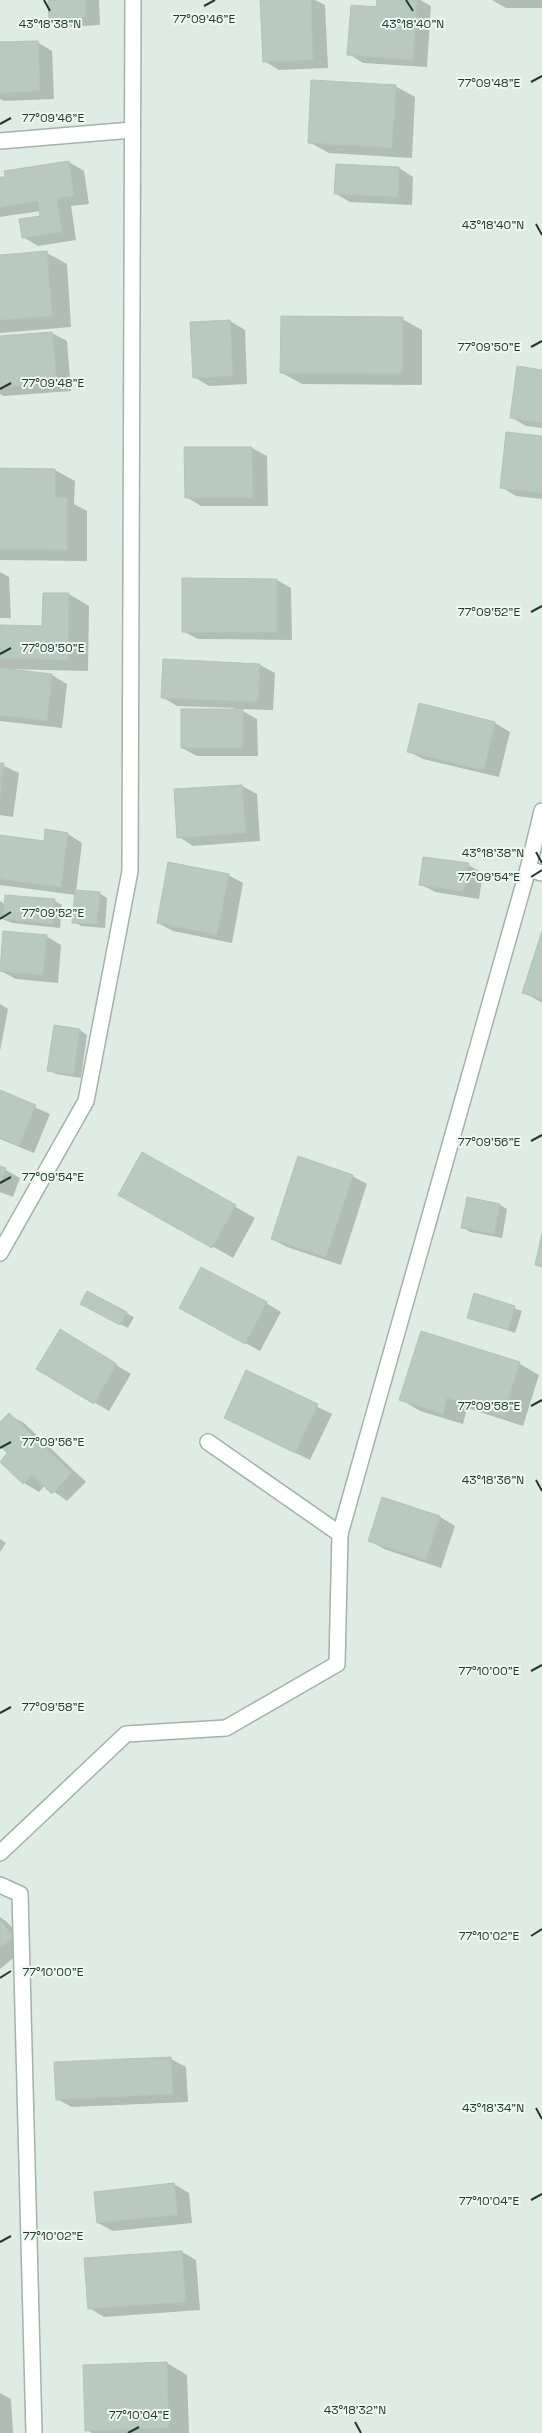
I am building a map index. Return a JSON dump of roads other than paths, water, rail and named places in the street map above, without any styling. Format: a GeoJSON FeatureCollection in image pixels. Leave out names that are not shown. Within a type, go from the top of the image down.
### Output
{"type":"FeatureCollection","features":[{"type":"Feature","properties":{"kind":"street"},"geometry":{"type":"LineString","coordinates":[[0,1253],[86,1101],[130,871],[133,0]]}},
{"type":"Feature","properties":{"kind":"street"},"geometry":{"type":"LineString","coordinates":[[0,141],[132,130]]}},
{"type":"Feature","properties":{"kind":"street"},"geometry":{"type":"LineString","coordinates":[[0,1854],[126,1734],[226,1728],[337,1664],[340,1534],[535,871],[542,811]]}},
{"type":"Feature","properties":{"kind":"street"},"geometry":{"type":"LineString","coordinates":[[208,1442],[340,1534]]}},
{"type":"Feature","properties":{"kind":"street"},"geometry":{"type":"LineString","coordinates":[[0,1885],[20,1894],[34,2433]]}}]}
